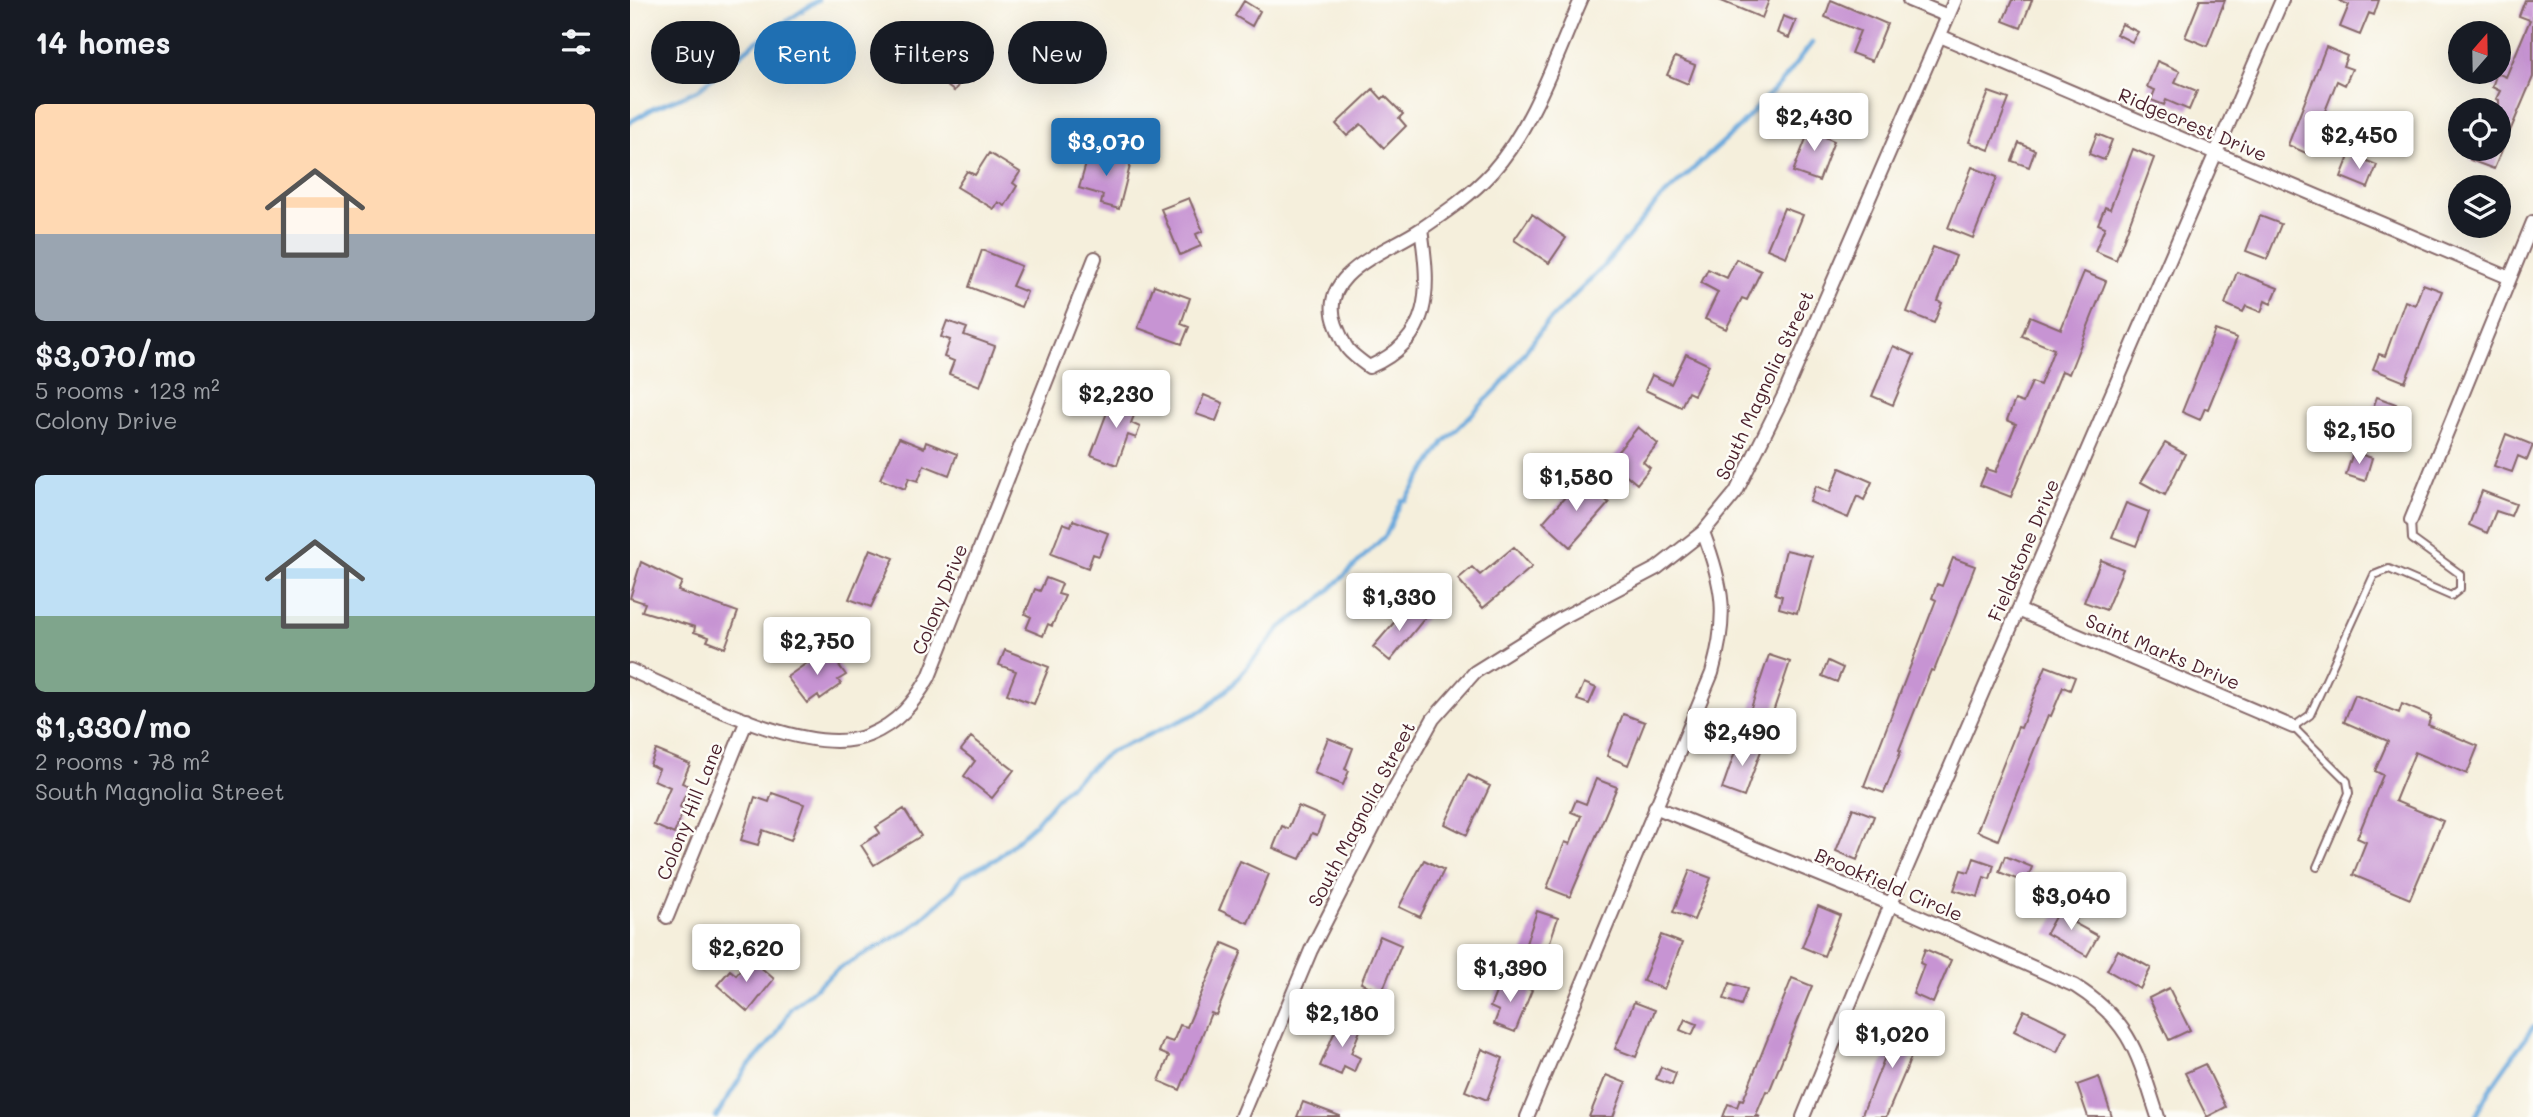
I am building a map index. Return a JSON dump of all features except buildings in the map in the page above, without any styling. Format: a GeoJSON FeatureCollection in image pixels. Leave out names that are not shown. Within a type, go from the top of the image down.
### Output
{"type":"FeatureCollection","features":[{"type":"Feature","properties":{"kind":"street"},"geometry":{"type":"LineString","coordinates":[[1421,229],[1427,269],[1427,298],[1419,324],[1392,356],[1368,367],[1346,351],[1333,317],[1334,291],[1346,274],[1459,203],[1493,170],[1528,118],[1581,0]]}},
{"type":"Feature","properties":{"kind":"street"},"geometry":{"type":"LineString","coordinates":[[1909,0],[1948,16]]}},
{"type":"Feature","properties":{"kind":"street","name":"South Magnolia Street"},"geometry":{"type":"LineString","coordinates":[[1241,1117],[1311,950],[1383,809],[1433,719],[1475,672],[1560,619],[1657,568],[1703,532],[1736,492],[1779,407],[1955,0]]}},
{"type":"Feature","properties":{"kind":"street","name":"Fieldstone Drive"},"geometry":{"type":"LineString","coordinates":[[1803,1117],[1891,904],[2282,0]]}},
{"type":"Feature","properties":{"kind":"street","name":"Ridgecrest Drive"},"geometry":{"type":"LineString","coordinates":[[1940,36],[2510,278]]}},
{"type":"Feature","properties":{"kind":"street"},"geometry":{"type":"LineString","coordinates":[[2411,520],[2533,222]]}},
{"type":"Feature","properties":{"kind":"street","name":"Colony Drive"},"geometry":{"type":"LineString","coordinates":[[630,670],[747,720],[815,740],[837,742],[867,736],[895,722],[915,701],[929,677],[1095,258]]}},
{"type":"Feature","properties":{"kind":"street"},"geometry":{"type":"LineString","coordinates":[[1527,1117],[1712,673],[1722,637],[1723,599],[1703,532]]}},
{"type":"Feature","properties":{"kind":"street","name":"Saint Marks Drive"},"geometry":{"type":"LineString","coordinates":[[2018,610],[2293,727]]}},
{"type":"Feature","properties":{"kind":"street","name":"Colony Hill Lane"},"geometry":{"type":"LineString","coordinates":[[667,917],[747,720]]}},
{"type":"Feature","properties":{"kind":"street","name":"Brookfield Circle"},"geometry":{"type":"LineString","coordinates":[[1655,807],[1891,904],[2075,986],[2099,1001],[2121,1023],[2136,1051],[2158,1117]]}},
{"type":"Feature","properties":{"kind":"lane"},"geometry":{"type":"LineString","coordinates":[[2317,867],[2349,793],[2347,780],[2293,727],[2310,715],[2374,575],[2389,569],[2451,596],[2460,589],[2460,574],[2412,539],[2411,520]]}},
{"type":"Feature","properties":{"kind":"waterway"},"geometry":{"type":"LineString","coordinates":[[630,122],[654,108],[698,90],[753,44],[818,0]]}},
{"type":"Feature","properties":{"kind":"waterway"},"geometry":{"type":"LineString","coordinates":[[716,1117],[745,1070],[775,1037],[791,1008],[838,969],[911,928],[953,890],[962,876],[996,859],[1035,824],[1064,790],[1108,753],[1204,710],[1232,685],[1281,627],[1318,601],[1386,535],[1402,500],[1406,500],[1444,442],[1500,386],[1544,326],[1603,267],[1658,201],[1736,130],[1784,79],[1812,43]]}},
{"type":"Feature","properties":{"kind":"waterway"},"geometry":{"type":"LineString","coordinates":[[2475,1117],[2489,1090],[2533,1027]]}}]}
